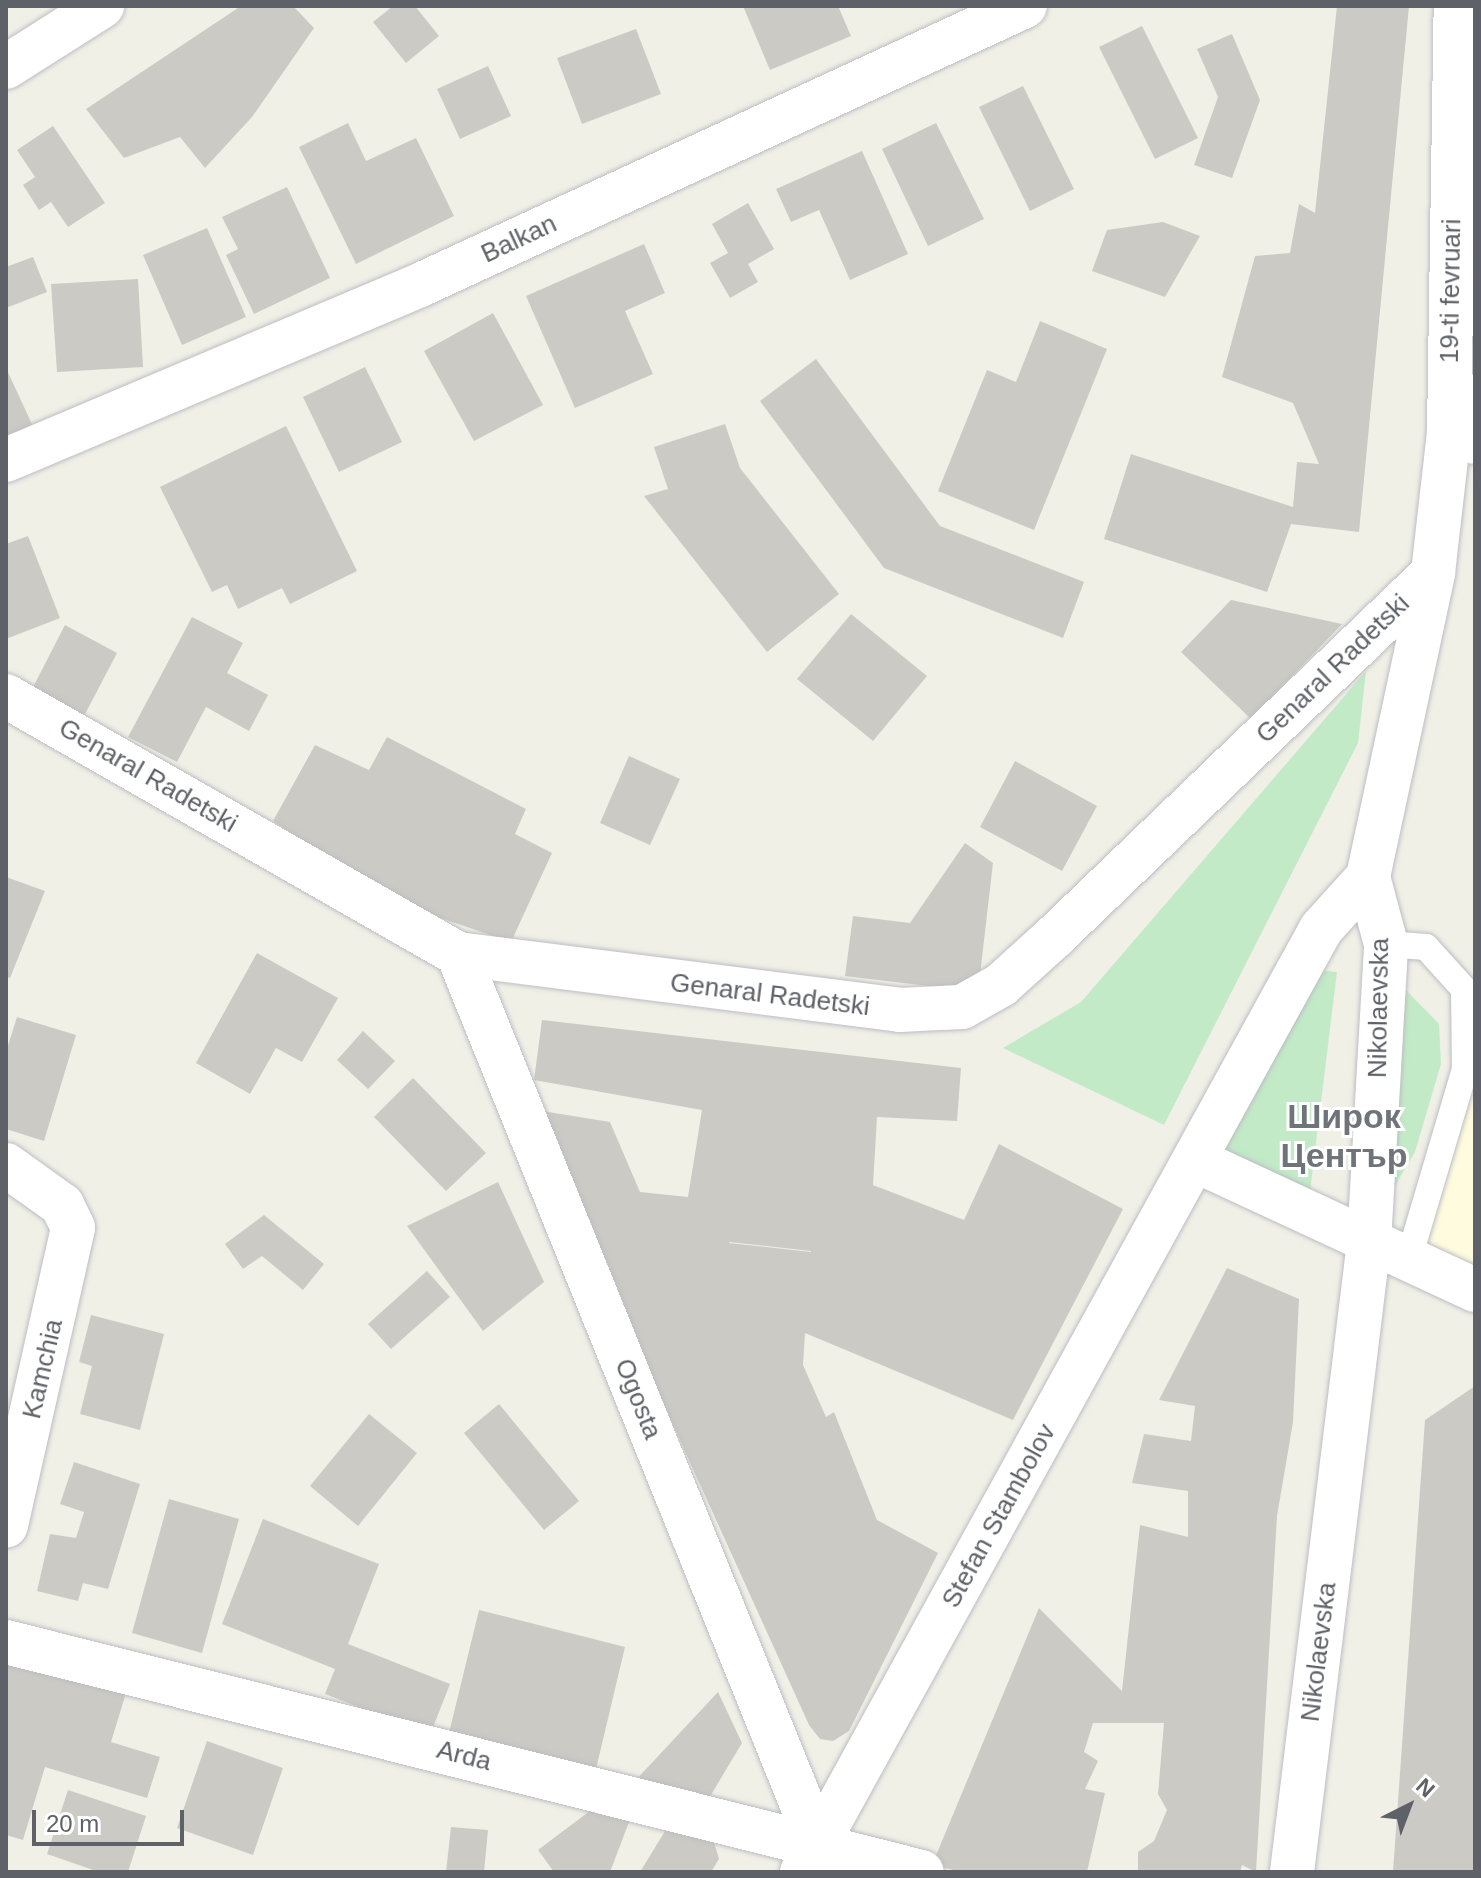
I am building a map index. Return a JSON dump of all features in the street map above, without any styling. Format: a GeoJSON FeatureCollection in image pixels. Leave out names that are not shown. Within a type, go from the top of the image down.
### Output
{"type":"FeatureCollection","features":[{"type":"Feature","properties":{"kind":"street"},"geometry":{"type":"LineString","coordinates":[[6,67],[102,6]]}},
{"type":"Feature","properties":{"kind":"street","name":"Balkan"},"geometry":{"type":"LineString","coordinates":[[6,460],[420,285],[1025,6]]}},
{"type":"Feature","properties":{"kind":"street","name":"19-ti fevruari"},"geometry":{"type":"LineString","coordinates":[[1456,6],[1462,437]]}},
{"type":"Feature","properties":{"kind":"street","name":"Nikolaevska"},"geometry":{"type":"LineString","coordinates":[[1292,1872],[1369,1242],[1386,944],[1368,877],[1462,437],[1475,396]]}},
{"type":"Feature","properties":{"kind":"street","name":"Genaral Radetski"},"geometry":{"type":"LineString","coordinates":[[6,696],[458,954],[900,1010],[962,1007],[1001,985],[1054,937],[1433,573]]}},
{"type":"Feature","properties":{"kind":"street","name":"Stefan Stambolov"},"geometry":{"type":"LineString","coordinates":[[810,1858],[1321,929],[1368,877]]}},
{"type":"Feature","properties":{"kind":"street","name":"Ogosta"},"geometry":{"type":"LineString","coordinates":[[458,954],[810,1858]]}},
{"type":"Feature","properties":{"kind":"street"},"geometry":{"type":"LineString","coordinates":[[1195,1160],[1475,1290]]}},
{"type":"Feature","properties":{"kind":"street","name":"Kamchia"},"geometry":{"type":"LineString","coordinates":[[6,1165],[62,1205],[73,1228],[69,1259],[6,1526]]}},
{"type":"Feature","properties":{"kind":"street","name":"Arda"},"geometry":{"type":"LineString","coordinates":[[6,1642],[810,1858],[922,1872]]}},
{"type":"Feature","properties":{"kind":"lane"},"geometry":{"type":"LineString","coordinates":[[1386,944],[1426,947],[1464,989],[1465,1069],[1408,1261]]}},
{"type":"Feature","properties":{"kind":"shaded area"},"geometry":{"type":"Polygon","coordinates":[[[1475,986],[1475,1290],[1408,1261],[1475,986]]]}},
{"type":"Feature","properties":{"kind":"green space"},"geometry":{"type":"Polygon","coordinates":[[[1366,671],[1358,743],[1164,1125],[1003,1048],[1081,1002],[1366,671]]]}},
{"type":"Feature","properties":{"kind":"green space"},"geometry":{"type":"Polygon","coordinates":[[[1315,970],[1337,972],[1310,1192],[1214,1145],[1315,970]]]}},
{"type":"Feature","properties":{"kind":"green space"},"geometry":{"type":"Polygon","coordinates":[[[1406,990],[1439,1024],[1441,1064],[1415,1152],[1374,1221],[1406,990]]]}},
{"type":"Feature","properties":{"kind":"building"},"geometry":{"type":"Polygon","coordinates":[[[241,6],[293,6],[314,28],[252,117],[205,168],[180,137],[124,158],[86,109],[241,6]]]}},
{"type":"Feature","properties":{"kind":"building"},"geometry":{"type":"Polygon","coordinates":[[[393,6],[415,6],[439,36],[406,63],[373,22],[393,6]]]}},
{"type":"Feature","properties":{"kind":"building"},"geometry":{"type":"Polygon","coordinates":[[[743,6],[838,6],[851,36],[770,70],[743,6]]]}},
{"type":"Feature","properties":{"kind":"building"},"geometry":{"type":"Polygon","coordinates":[[[1337,6],[1409,6],[1359,532],[1291,524],[1267,592],[1104,539],[1131,454],[1293,507],[1297,462],[1319,464],[1293,403],[1222,377],[1255,256],[1290,253],[1299,204],[1315,213],[1337,6]]]}},
{"type":"Feature","properties":{"kind":"building"},"geometry":{"type":"Polygon","coordinates":[[[1142,26],[1198,138],[1155,159],[1099,47],[1142,26]]]}},
{"type":"Feature","properties":{"kind":"building"},"geometry":{"type":"Polygon","coordinates":[[[636,29],[661,94],[582,124],[557,58],[636,29]]]}},
{"type":"Feature","properties":{"kind":"building"},"geometry":{"type":"Polygon","coordinates":[[[1232,34],[1260,100],[1232,178],[1194,165],[1218,97],[1197,49],[1232,34]]]}},
{"type":"Feature","properties":{"kind":"building"},"geometry":{"type":"Polygon","coordinates":[[[488,66],[511,116],[460,139],[437,89],[488,66]]]}},
{"type":"Feature","properties":{"kind":"building"},"geometry":{"type":"Polygon","coordinates":[[[1023,86],[1074,189],[1030,211],[979,107],[1023,86]]]}},
{"type":"Feature","properties":{"kind":"building"},"geometry":{"type":"Polygon","coordinates":[[[348,123],[366,161],[416,138],[454,216],[356,264],[299,147],[348,123]]]}},
{"type":"Feature","properties":{"kind":"building"},"geometry":{"type":"Polygon","coordinates":[[[936,123],[984,219],[928,246],[882,149],[936,123]]]}},
{"type":"Feature","properties":{"kind":"building"},"geometry":{"type":"Polygon","coordinates":[[[53,126],[105,203],[68,227],[51,202],[39,210],[23,185],[35,177],[17,150],[53,126]]]}},
{"type":"Feature","properties":{"kind":"building"},"geometry":{"type":"Polygon","coordinates":[[[862,151],[908,254],[850,280],[819,210],[791,222],[776,189],[862,151]]]}},
{"type":"Feature","properties":{"kind":"building"},"geometry":{"type":"Polygon","coordinates":[[[287,187],[330,278],[254,314],[226,255],[238,249],[222,217],[287,187]]]}},
{"type":"Feature","properties":{"kind":"building"},"geometry":{"type":"Polygon","coordinates":[[[748,203],[774,249],[748,264],[758,282],[730,298],[710,263],[728,253],[712,224],[748,203]]]}},
{"type":"Feature","properties":{"kind":"building"},"geometry":{"type":"Polygon","coordinates":[[[1163,222],[1200,236],[1165,297],[1092,271],[1107,230],[1163,222]]]}},
{"type":"Feature","properties":{"kind":"building"},"geometry":{"type":"Polygon","coordinates":[[[207,228],[246,317],[182,345],[143,255],[207,228]]]}},
{"type":"Feature","properties":{"kind":"building"},"geometry":{"type":"Polygon","coordinates":[[[644,244],[665,293],[625,311],[653,374],[575,408],[526,296],[644,244]]]}},
{"type":"Feature","properties":{"kind":"building"},"geometry":{"type":"Polygon","coordinates":[[[33,257],[47,292],[6,308],[6,267],[33,257]]]}},
{"type":"Feature","properties":{"kind":"building"},"geometry":{"type":"Polygon","coordinates":[[[138,279],[143,367],[57,372],[51,284],[138,279]]]}},
{"type":"Feature","properties":{"kind":"building"},"geometry":{"type":"Polygon","coordinates":[[[493,313],[543,405],[474,441],[424,351],[493,313]]]}},
{"type":"Feature","properties":{"kind":"building"},"geometry":{"type":"Polygon","coordinates":[[[1040,321],[1107,349],[1034,530],[938,491],[987,370],[1016,382],[1040,321]]]}},
{"type":"Feature","properties":{"kind":"building"},"geometry":{"type":"Polygon","coordinates":[[[816,359],[940,526],[1084,582],[1063,638],[884,568],[760,401],[816,359]]]}},
{"type":"Feature","properties":{"kind":"building"},"geometry":{"type":"Polygon","coordinates":[[[365,367],[402,442],[339,472],[303,397],[365,367]]]}},
{"type":"Feature","properties":{"kind":"building"},"geometry":{"type":"Polygon","coordinates":[[[6,368],[37,435],[6,450],[6,368]]]}},
{"type":"Feature","properties":{"kind":"building"},"geometry":{"type":"Polygon","coordinates":[[[725,424],[740,468],[839,594],[767,652],[644,496],[668,489],[654,447],[725,424]]]}},
{"type":"Feature","properties":{"kind":"building"},"geometry":{"type":"Polygon","coordinates":[[[286,426],[357,571],[290,604],[282,588],[238,609],[227,585],[212,592],[160,487],[286,426]]]}},
{"type":"Feature","properties":{"kind":"building"},"geometry":{"type":"Polygon","coordinates":[[[28,536],[60,618],[6,639],[6,544],[28,536]]]}},
{"type":"Feature","properties":{"kind":"building"},"geometry":{"type":"Polygon","coordinates":[[[1231,600],[1342,624],[1251,719],[1181,652],[1231,600]]]}},
{"type":"Feature","properties":{"kind":"building"},"geometry":{"type":"Polygon","coordinates":[[[851,614],[927,676],[873,741],[797,679],[851,614]]]}},
{"type":"Feature","properties":{"kind":"building"},"geometry":{"type":"Polygon","coordinates":[[[192,617],[243,643],[227,673],[268,695],[249,731],[206,707],[177,762],[128,737],[192,617]]]}},
{"type":"Feature","properties":{"kind":"building"},"geometry":{"type":"Polygon","coordinates":[[[65,625],[117,653],[83,718],[31,691],[65,625]]]}},
{"type":"Feature","properties":{"kind":"building"},"geometry":{"type":"Polygon","coordinates":[[[387,737],[526,809],[515,834],[552,853],[511,942],[400,904],[273,821],[315,745],[369,770],[387,737]]]}},
{"type":"Feature","properties":{"kind":"building"},"geometry":{"type":"Polygon","coordinates":[[[629,756],[680,779],[650,845],[600,823],[629,756]]]}},
{"type":"Feature","properties":{"kind":"building"},"geometry":{"type":"Polygon","coordinates":[[[1015,761],[1097,806],[1062,871],[980,827],[1015,761]]]}},
{"type":"Feature","properties":{"kind":"building"},"geometry":{"type":"Polygon","coordinates":[[[965,843],[993,863],[978,992],[845,976],[853,916],[910,923],[965,843]]]}},
{"type":"Feature","properties":{"kind":"building"},"geometry":{"type":"Polygon","coordinates":[[[6,877],[45,891],[10,978],[6,977],[6,877]]]}},
{"type":"Feature","properties":{"kind":"building"},"geometry":{"type":"Polygon","coordinates":[[[257,953],[338,998],[302,1062],[276,1048],[250,1094],[196,1063],[257,953]]]}},
{"type":"Feature","properties":{"kind":"building"},"geometry":{"type":"Polygon","coordinates":[[[17,1017],[76,1035],[44,1141],[6,1129],[6,1052],[17,1017]]]}},
{"type":"Feature","properties":{"kind":"building"},"geometry":{"type":"Polygon","coordinates":[[[542,1020],[961,1068],[957,1121],[877,1117],[873,1185],[964,1220],[999,1144],[1123,1209],[1013,1420],[805,1333],[803,1365],[826,1417],[834,1412],[877,1520],[938,1553],[849,1731],[833,1741],[820,1739],[809,1725],[530,1109],[610,1122],[640,1192],[688,1197],[702,1110],[534,1080],[542,1020]],[[729,1242],[811,1252],[811,1251],[729,1242]]]}},
{"type":"Feature","properties":{"kind":"building"},"geometry":{"type":"Polygon","coordinates":[[[363,1031],[395,1061],[368,1089],[337,1060],[363,1031]]]}},
{"type":"Feature","properties":{"kind":"building"},"geometry":{"type":"Polygon","coordinates":[[[413,1078],[486,1153],[446,1191],[374,1117],[413,1078]]]}},
{"type":"Feature","properties":{"kind":"building"},"geometry":{"type":"Polygon","coordinates":[[[498,1182],[544,1282],[483,1331],[407,1226],[498,1182]]]}},
{"type":"Feature","properties":{"kind":"building"},"geometry":{"type":"Polygon","coordinates":[[[264,1215],[324,1264],[303,1290],[262,1256],[243,1269],[225,1244],[264,1215]]]}},
{"type":"Feature","properties":{"kind":"building"},"geometry":{"type":"Polygon","coordinates":[[[1227,1268],[1299,1299],[1293,1422],[1277,1516],[1256,1872],[1242,1865],[1240,1872],[1138,1872],[1138,1852],[1154,1841],[1167,1810],[1158,1794],[1164,1723],[1093,1723],[1084,1752],[1098,1761],[1085,1789],[1105,1793],[1087,1872],[962,1872],[932,1865],[1039,1608],[1122,1691],[1140,1525],[1188,1537],[1188,1491],[1132,1483],[1144,1434],[1191,1441],[1195,1406],[1159,1400],[1227,1268]]]}},
{"type":"Feature","properties":{"kind":"building"},"geometry":{"type":"Polygon","coordinates":[[[427,1271],[450,1297],[391,1349],[368,1324],[427,1271]]]}},
{"type":"Feature","properties":{"kind":"building"},"geometry":{"type":"Polygon","coordinates":[[[91,1315],[164,1334],[140,1430],[80,1414],[92,1366],[79,1362],[91,1315]]]}},
{"type":"Feature","properties":{"kind":"building"},"geometry":{"type":"Polygon","coordinates":[[[1475,1386],[1475,1872],[1393,1872],[1425,1420],[1475,1386]]]}},
{"type":"Feature","properties":{"kind":"building"},"geometry":{"type":"Polygon","coordinates":[[[499,1404],[579,1501],[544,1530],[464,1433],[499,1404]]]}},
{"type":"Feature","properties":{"kind":"building"},"geometry":{"type":"Polygon","coordinates":[[[369,1414],[417,1453],[358,1526],[310,1486],[369,1414]]]}},
{"type":"Feature","properties":{"kind":"building"},"geometry":{"type":"Polygon","coordinates":[[[74,1462],[140,1484],[108,1589],[83,1583],[78,1601],[37,1591],[50,1534],[76,1538],[84,1512],[60,1504],[74,1462]]]}},
{"type":"Feature","properties":{"kind":"building"},"geometry":{"type":"Polygon","coordinates":[[[169,1499],[239,1519],[202,1653],[132,1633],[169,1499]]]}},
{"type":"Feature","properties":{"kind":"building"},"geometry":{"type":"Polygon","coordinates":[[[263,1519],[379,1564],[348,1644],[450,1684],[430,1735],[325,1694],[335,1669],[222,1624],[263,1519]]]}},
{"type":"Feature","properties":{"kind":"building"},"geometry":{"type":"Polygon","coordinates":[[[479,1610],[625,1647],[596,1769],[449,1733],[479,1610]]]}},
{"type":"Feature","properties":{"kind":"building"},"geometry":{"type":"Polygon","coordinates":[[[6,1657],[126,1693],[111,1742],[160,1757],[147,1798],[45,1767],[23,1840],[6,1835],[6,1657]]]}},
{"type":"Feature","properties":{"kind":"building"},"geometry":{"type":"Polygon","coordinates":[[[718,1692],[742,1743],[705,1805],[633,1783],[718,1692]]]}},
{"type":"Feature","properties":{"kind":"building"},"geometry":{"type":"Polygon","coordinates":[[[207,1741],[283,1768],[253,1855],[177,1828],[207,1741]]]}},
{"type":"Feature","properties":{"kind":"building"},"geometry":{"type":"Polygon","coordinates":[[[68,1790],[146,1816],[128,1872],[99,1872],[47,1854],[68,1790]]]}},
{"type":"Feature","properties":{"kind":"building"},"geometry":{"type":"Polygon","coordinates":[[[603,1801],[634,1809],[610,1872],[554,1872],[538,1850],[603,1801]]]}},
{"type":"Feature","properties":{"kind":"building"},"geometry":{"type":"Polygon","coordinates":[[[670,1823],[712,1835],[719,1859],[711,1872],[640,1872],[670,1823]]]}},
{"type":"Feature","properties":{"kind":"building"},"geometry":{"type":"Polygon","coordinates":[[[451,1827],[488,1830],[484,1872],[446,1872],[451,1827]]]}},
{"type":"Feature","properties":{"kind":"district","name":"Широк Център"},"geometry":{"type":"Point","coordinates":[1344,1136]}}]}
